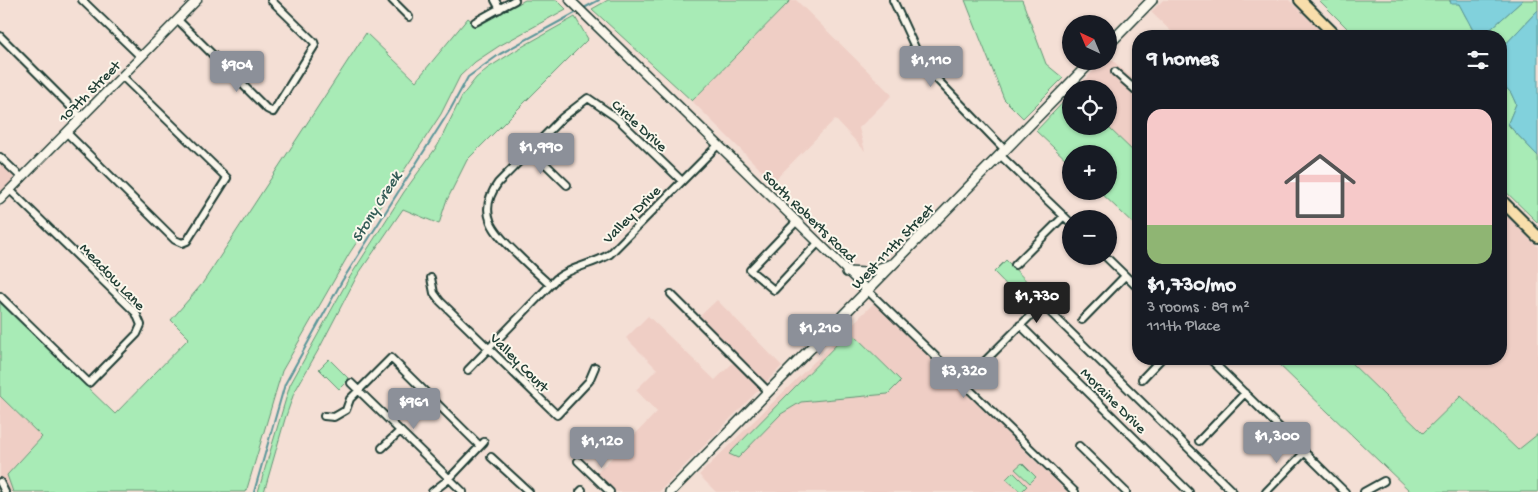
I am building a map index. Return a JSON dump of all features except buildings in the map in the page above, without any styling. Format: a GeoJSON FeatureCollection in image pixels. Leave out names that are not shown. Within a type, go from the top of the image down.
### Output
{"type":"FeatureCollection","features":[{"type":"Feature","properties":{"kind":"main road"},"geometry":{"type":"LineString","coordinates":[[1300,0],[1330,30]]}},
{"type":"Feature","properties":{"kind":"main road"},"geometry":{"type":"LineString","coordinates":[[1118,34],[1146,2]]}},
{"type":"Feature","properties":{"kind":"main road","name":"West 111th Street"},"geometry":{"type":"LineString","coordinates":[[670,492],[1083,70]]}},
{"type":"Feature","properties":{"kind":"main road"},"geometry":{"type":"LineString","coordinates":[[1507,206],[1538,237]]}},
{"type":"Feature","properties":{"kind":"main road"},"geometry":{"type":"LineString","coordinates":[[847,272],[866,273],[895,264]]}},
{"type":"Feature","properties":{"kind":"street"},"geometry":{"type":"LineString","coordinates":[[82,0],[141,57]]}},
{"type":"Feature","properties":{"kind":"street","name":"107th Street"},"geometry":{"type":"LineString","coordinates":[[0,200],[197,0]]}},
{"type":"Feature","properties":{"kind":"street"},"geometry":{"type":"LineString","coordinates":[[178,20],[267,109],[273,112],[315,45],[271,0]]}},
{"type":"Feature","properties":{"kind":"street"},"geometry":{"type":"LineString","coordinates":[[392,0],[409,17]]}},
{"type":"Feature","properties":{"kind":"street"},"geometry":{"type":"LineString","coordinates":[[495,0],[500,8]]}},
{"type":"Feature","properties":{"kind":"street"},"geometry":{"type":"LineString","coordinates":[[475,22],[515,0]]}},
{"type":"Feature","properties":{"kind":"street"},"geometry":{"type":"LineString","coordinates":[[893,0],[918,54],[929,71],[1003,153],[1062,214]]}},
{"type":"Feature","properties":{"kind":"street","name":"South Roberts Road"},"geometry":{"type":"LineString","coordinates":[[572,2],[847,272],[1075,492]]}},
{"type":"Feature","properties":{"kind":"street"},"geometry":{"type":"LineString","coordinates":[[0,36],[82,118]]}},
{"type":"Feature","properties":{"kind":"street"},"geometry":{"type":"LineString","coordinates":[[1115,72],[1132,87]]}},
{"type":"Feature","properties":{"kind":"street"},"geometry":{"type":"LineString","coordinates":[[67,133],[178,242],[187,241],[227,178],[122,76]]}},
{"type":"Feature","properties":{"kind":"street","name":"Circle Drive"},"geometry":{"type":"LineString","coordinates":[[550,285],[496,232],[488,213],[489,201],[495,187],[562,118],[588,98],[617,118],[682,181]]}},
{"type":"Feature","properties":{"kind":"street","name":"Valley Drive"},"geometry":{"type":"LineString","coordinates":[[468,370],[550,285],[570,270],[598,261],[610,254],[718,145]]}},
{"type":"Feature","properties":{"kind":"street"},"geometry":{"type":"LineString","coordinates":[[531,150],[567,185]]}},
{"type":"Feature","properties":{"kind":"street"},"geometry":{"type":"LineString","coordinates":[[0,157],[22,178]]}},
{"type":"Feature","properties":{"kind":"street","name":"Meadow Lane"},"geometry":{"type":"LineString","coordinates":[[0,296],[89,384],[137,334],[141,325],[136,313],[10,190]]}},
{"type":"Feature","properties":{"kind":"street"},"geometry":{"type":"LineString","coordinates":[[1015,265],[1062,218]]}},
{"type":"Feature","properties":{"kind":"street"},"geometry":{"type":"LineString","coordinates":[[797,221],[750,270],[774,290],[818,243]]}},
{"type":"Feature","properties":{"kind":"street"},"geometry":{"type":"LineString","coordinates":[[1114,265],[1132,282]]}},
{"type":"Feature","properties":{"kind":"street"},"geometry":{"type":"LineString","coordinates":[[1082,320],[1125,276]]}},
{"type":"Feature","properties":{"kind":"street","name":"Valley Court"},"geometry":{"type":"LineString","coordinates":[[431,278],[434,293],[440,301],[557,415],[589,381],[595,367]]}},
{"type":"Feature","properties":{"kind":"street"},"geometry":{"type":"LineString","coordinates":[[671,294],[769,392]]}},
{"type":"Feature","properties":{"kind":"street"},"geometry":{"type":"LineString","coordinates":[[964,383],[1039,307],[1048,310],[1233,492]]}},
{"type":"Feature","properties":{"kind":"street","name":"Moraine Drive"},"geometry":{"type":"LineString","coordinates":[[1020,325],[1189,492]]}},
{"type":"Feature","properties":{"kind":"street"},"geometry":{"type":"LineString","coordinates":[[324,416],[334,417],[346,410],[350,399],[391,358],[482,444],[449,479],[432,492]]}},
{"type":"Feature","properties":{"kind":"street"},"geometry":{"type":"LineString","coordinates":[[1142,379],[1155,365]]}},
{"type":"Feature","properties":{"kind":"street"},"geometry":{"type":"LineString","coordinates":[[1216,365],[1345,492]]}},
{"type":"Feature","properties":{"kind":"street"},"geometry":{"type":"LineString","coordinates":[[350,383],[463,492]]}},
{"type":"Feature","properties":{"kind":"street"},"geometry":{"type":"LineString","coordinates":[[1199,441],[1246,394]]}},
{"type":"Feature","properties":{"kind":"street"},"geometry":{"type":"LineString","coordinates":[[382,448],[400,431]]}},
{"type":"Feature","properties":{"kind":"street"},"geometry":{"type":"LineString","coordinates":[[1079,446],[1126,492]]}},
{"type":"Feature","properties":{"kind":"street"},"geometry":{"type":"LineString","coordinates":[[1266,492],[1305,452]]}},
{"type":"Feature","properties":{"kind":"street"},"geometry":{"type":"LineString","coordinates":[[491,457],[529,492]]}},
{"type":"Feature","properties":{"kind":"street"},"geometry":{"type":"LineString","coordinates":[[578,461],[610,492]]}},
{"type":"Feature","properties":{"kind":"street"},"geometry":{"type":"LineString","coordinates":[[1364,492],[1384,481]]}},
{"type":"Feature","properties":{"kind":"street"},"geometry":{"type":"LineString","coordinates":[[0,482],[5,492]]}},
{"type":"Feature","properties":{"kind":"shaded area"},"geometry":{"type":"Polygon","coordinates":[[[791,0],[796,0],[892,95],[859,128],[865,151],[835,119],[773,182],[692,101],[791,0]]]}},
{"type":"Feature","properties":{"kind":"shaded area"},"geometry":{"type":"Polygon","coordinates":[[[1163,0],[1289,0],[1320,30],[1170,30],[1151,12],[1163,0]]]}},
{"type":"Feature","properties":{"kind":"shaded area"},"geometry":{"type":"Polygon","coordinates":[[[1118,65],[1132,78],[1132,150],[1116,135],[1117,80],[1085,80],[1094,70],[1118,70],[1118,65]]]}},
{"type":"Feature","properties":{"kind":"shaded area"},"geometry":{"type":"Polygon","coordinates":[[[0,162],[17,179],[0,196],[0,162]]]}},
{"type":"Feature","properties":{"kind":"shaded area"},"geometry":{"type":"Polygon","coordinates":[[[1507,216],[1538,247],[1538,434],[1519,450],[1461,396],[1424,433],[1353,365],[1507,365],[1507,216]]]}},
{"type":"Feature","properties":{"kind":"shaded area"},"geometry":{"type":"Polygon","coordinates":[[[717,300],[782,366],[659,492],[610,492],[594,476],[657,412],[636,390],[657,369],[626,338],[648,316],[715,380],[739,357],[699,317],[717,300]]]}},
{"type":"Feature","properties":{"kind":"shaded area"},"geometry":{"type":"Polygon","coordinates":[[[874,303],[1067,492],[716,492],[699,475],[874,303]]]}},
{"type":"Feature","properties":{"kind":"shaded area"},"geometry":{"type":"Polygon","coordinates":[[[0,396],[42,437],[7,475],[13,492],[0,492],[0,396]]]}},
{"type":"Feature","properties":{"kind":"green space"},"geometry":{"type":"Polygon","coordinates":[[[525,0],[557,0],[566,9],[499,46],[475,62],[460,76],[441,114],[349,254],[282,371],[246,492],[13,492],[7,475],[42,437],[0,396],[0,303],[115,414],[189,338],[171,320],[202,284],[366,33],[416,81],[468,18],[478,26],[525,0]]]}},
{"type":"Feature","properties":{"kind":"green space"},"geometry":{"type":"Polygon","coordinates":[[[608,0],[791,0],[692,101],[592,9],[608,0]]]}},
{"type":"Feature","properties":{"kind":"green space"},"geometry":{"type":"Polygon","coordinates":[[[965,0],[1022,0],[1046,64],[1063,78],[1023,118],[1004,99],[965,0]]]}},
{"type":"Feature","properties":{"kind":"green space"},"geometry":{"type":"Polygon","coordinates":[[[1319,0],[1450,0],[1450,2],[1459,4],[1474,30],[1349,30],[1319,0]]]}},
{"type":"Feature","properties":{"kind":"green space"},"geometry":{"type":"Polygon","coordinates":[[[1523,0],[1538,0],[1538,10],[1507,43],[1507,30],[1490,30],[1523,0]]]}},
{"type":"Feature","properties":{"kind":"green space"},"geometry":{"type":"Polygon","coordinates":[[[575,17],[588,39],[467,160],[446,202],[439,224],[403,209],[357,276],[294,393],[264,492],[258,492],[290,385],[348,280],[404,192],[438,145],[462,96],[476,78],[488,68],[575,17]]]}},
{"type":"Feature","properties":{"kind":"green space"},"geometry":{"type":"Polygon","coordinates":[[[1507,89],[1516,104],[1508,123],[1509,126],[1538,156],[1538,223],[1507,193],[1507,89]]]}},
{"type":"Feature","properties":{"kind":"green space"},"geometry":{"type":"Polygon","coordinates":[[[1062,104],[1062,135],[1116,135],[1132,150],[1132,222],[1108,200],[1117,200],[1117,145],[1062,145],[1062,156],[1036,131],[1062,104]]]}},
{"type":"Feature","properties":{"kind":"green space"},"geometry":{"type":"Polygon","coordinates":[[[1006,260],[1043,298],[1031,310],[994,272],[1006,260]]]}},
{"type":"Feature","properties":{"kind":"green space"},"geometry":{"type":"Polygon","coordinates":[[[850,331],[901,381],[888,394],[801,402],[781,414],[738,458],[729,454],[850,331]]]}},
{"type":"Feature","properties":{"kind":"green space"},"geometry":{"type":"Polygon","coordinates":[[[329,359],[349,379],[339,389],[319,369],[329,359]]]}},
{"type":"Feature","properties":{"kind":"green space"},"geometry":{"type":"Polygon","coordinates":[[[1279,365],[1353,365],[1423,433],[1461,396],[1518,450],[1538,434],[1538,492],[1411,492],[1279,365]]]}},
{"type":"Feature","properties":{"kind":"green space"},"geometry":{"type":"Polygon","coordinates":[[[1022,463],[1036,477],[1030,483],[1015,469],[1022,463]]]}},
{"type":"Feature","properties":{"kind":"green space"},"geometry":{"type":"Polygon","coordinates":[[[1013,472],[1027,486],[1021,492],[1006,479],[1013,472]]]}},
{"type":"Feature","properties":{"kind":"water"},"geometry":{"type":"Polygon","coordinates":[[[1450,0],[1523,0],[1490,30],[1473,30],[1459,4],[1451,4],[1450,0]]]}},
{"type":"Feature","properties":{"kind":"water"},"geometry":{"type":"Polygon","coordinates":[[[1538,10],[1538,156],[1508,123],[1516,104],[1507,89],[1507,43],[1538,10]]]}},
{"type":"Feature","properties":{"kind":"waterway","name":"Stony Creek"},"geometry":{"type":"LineString","coordinates":[[584,8],[599,0]]}},
{"type":"Feature","properties":{"kind":"waterway","name":"Stony Creek"},"geometry":{"type":"LineString","coordinates":[[254,492],[285,384],[342,281],[450,110],[468,77],[500,54],[577,12]]}}]}
